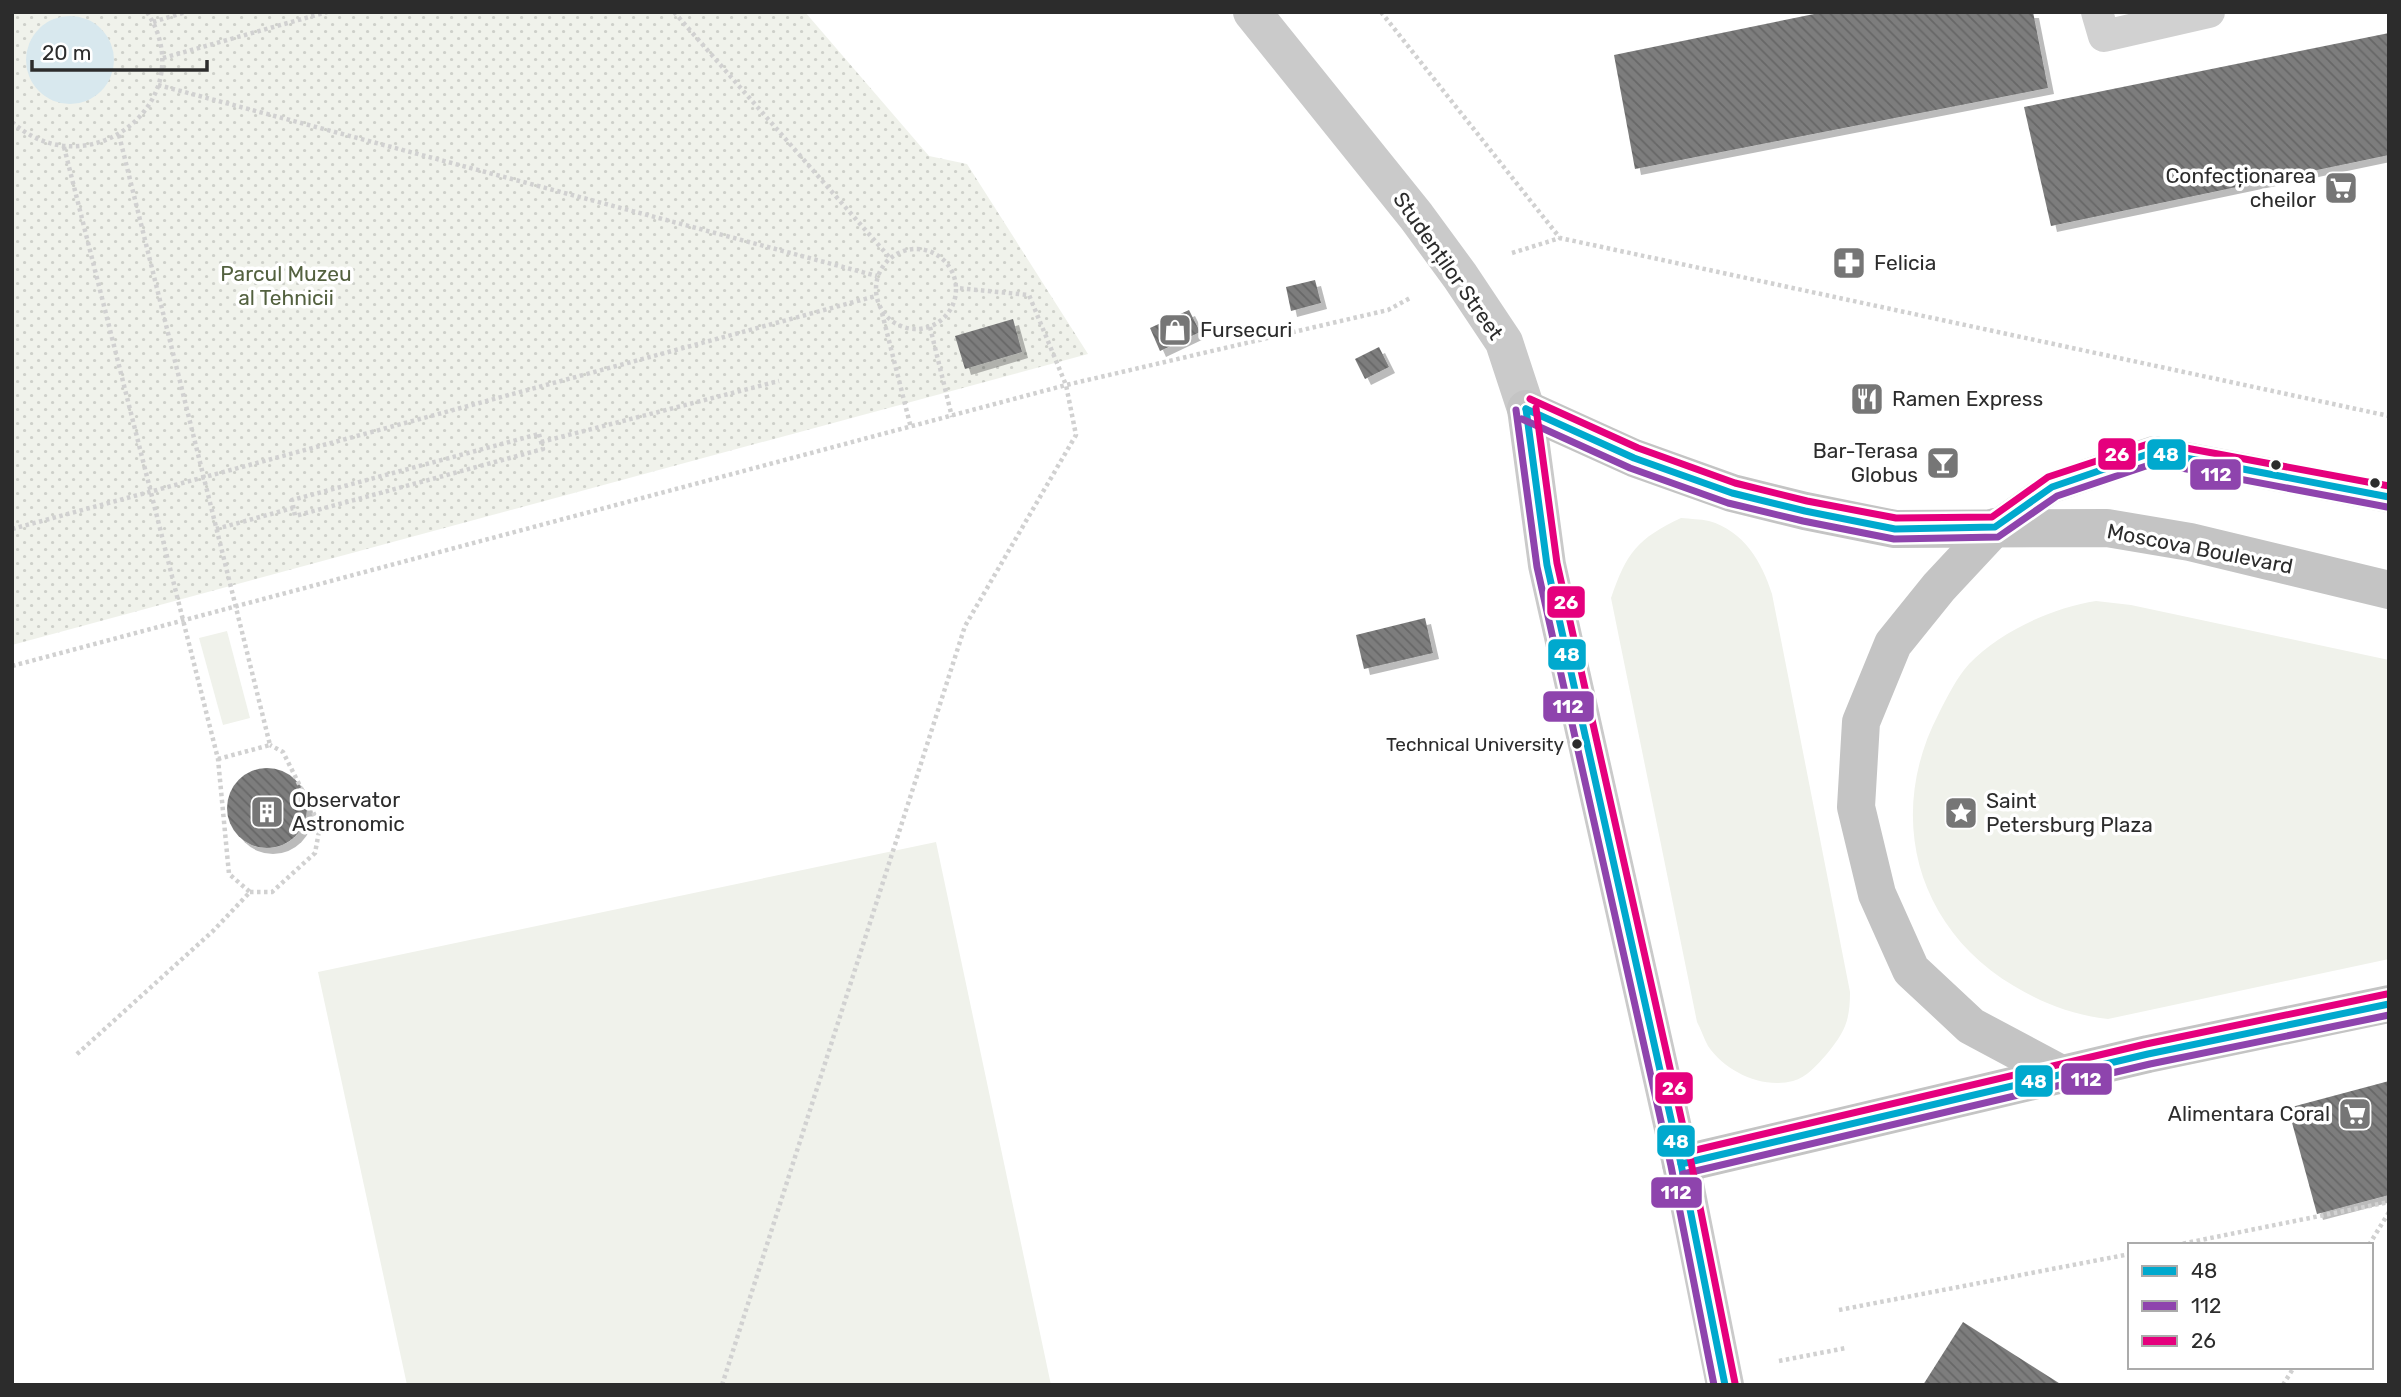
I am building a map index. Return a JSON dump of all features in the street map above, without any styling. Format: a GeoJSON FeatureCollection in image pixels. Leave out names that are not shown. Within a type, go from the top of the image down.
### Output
{"type":"FeatureCollection","features":[{"type":"Feature","properties":{"kind":"main road","name":"Studenților Street"},"geometry":{"type":"LineString","coordinates":[[1252,12],[1416,216],[1504,342],[1526,409],[1547,565],[1681,1164],[1725,1385]]}},
{"type":"Feature","properties":{"kind":"main road","name":"Moscova Boulevard"},"geometry":{"type":"LineString","coordinates":[[1526,409],[1634,458],[1732,493],[1793,508],[1895,528],[2107,528],[2190,542],[2389,590]]}},
{"type":"Feature","properties":{"kind":"main road"},"geometry":{"type":"LineString","coordinates":[[1995,527],[1939,587],[1893,644],[1861,722],[1856,807],[1877,894],[1911,970],[1971,1026],[2061,1074]]}},
{"type":"Feature","properties":{"kind":"main road"},"geometry":{"type":"LineString","coordinates":[[1681,1164],[2061,1074],[2389,1004]]}},
{"type":"Feature","properties":{"kind":"lane"},"geometry":{"type":"LineString","coordinates":[[2096,12],[2104,36],[2208,12]]}},
{"type":"Feature","properties":{"kind":"lane"},"geometry":{"type":"LineString","coordinates":[[1995,527],[2052,487],[2154,452],[2389,497]]}},
{"type":"Feature","properties":{"kind":"path"},"geometry":{"type":"LineString","coordinates":[[13,124],[38,139],[64,147],[93,145],[119,135],[150,105],[158,85],[163,58],[160,39],[147,12]]}},
{"type":"Feature","properties":{"kind":"path"},"geometry":{"type":"LineString","coordinates":[[153,22],[186,12]]}},
{"type":"Feature","properties":{"kind":"path"},"geometry":{"type":"LineString","coordinates":[[163,58],[327,12]]}},
{"type":"Feature","properties":{"kind":"path"},"geometry":{"type":"LineString","coordinates":[[674,12],[890,258]]}},
{"type":"Feature","properties":{"kind":"path"},"geometry":{"type":"LineString","coordinates":[[1381,12],[1560,238]]}},
{"type":"Feature","properties":{"kind":"path"},"geometry":{"type":"LineString","coordinates":[[158,85],[877,276]]}},
{"type":"Feature","properties":{"kind":"path"},"geometry":{"type":"LineString","coordinates":[[119,135],[270,745]]}},
{"type":"Feature","properties":{"kind":"path"},"geometry":{"type":"LineString","coordinates":[[64,147],[218,759],[229,874],[250,892],[272,892],[316,853],[320,826],[284,752],[270,745],[218,759]]}},
{"type":"Feature","properties":{"kind":"path"},"geometry":{"type":"LineString","coordinates":[[1512,253],[1560,238],[2389,416]]}},
{"type":"Feature","properties":{"kind":"path"},"geometry":{"type":"LineString","coordinates":[[881,309],[901,327],[914,330],[930,327],[948,314],[955,302],[955,275],[948,264],[927,249],[901,251],[890,258],[877,276],[876,296],[911,428]]}},
{"type":"Feature","properties":{"kind":"path"},"geometry":{"type":"LineString","coordinates":[[722,1385],[965,626],[1076,435],[1066,385],[1029,295],[957,288]]}},
{"type":"Feature","properties":{"kind":"path"},"geometry":{"type":"LineString","coordinates":[[12,666],[1066,385],[1388,310],[1419,293]]}},
{"type":"Feature","properties":{"kind":"path"},"geometry":{"type":"LineString","coordinates":[[12,529],[876,296]]}},
{"type":"Feature","properties":{"kind":"path"},"geometry":{"type":"LineString","coordinates":[[930,327],[952,417]]}},
{"type":"Feature","properties":{"kind":"path"},"geometry":{"type":"LineString","coordinates":[[541,442],[779,381]]}},
{"type":"Feature","properties":{"kind":"path"},"geometry":{"type":"LineString","coordinates":[[539,434],[543,449],[295,516],[293,508],[292,500],[539,434]]}},
{"type":"Feature","properties":{"kind":"path"},"geometry":{"type":"LineString","coordinates":[[216,529],[293,508]]}},
{"type":"Feature","properties":{"kind":"path"},"geometry":{"type":"LineString","coordinates":[[76,1055],[213,931],[250,892]]}},
{"type":"Feature","properties":{"kind":"path"},"geometry":{"type":"LineString","coordinates":[[2186,1243],[2389,1202]]}},
{"type":"Feature","properties":{"kind":"path"},"geometry":{"type":"LineString","coordinates":[[2370,1243],[2389,1212]]}},
{"type":"Feature","properties":{"kind":"path"},"geometry":{"type":"LineString","coordinates":[[1839,1310],[2128,1254]]}},
{"type":"Feature","properties":{"kind":"path"},"geometry":{"type":"LineString","coordinates":[[1779,1361],[1846,1348]]}},
{"type":"Feature","properties":{"kind":"path"},"geometry":{"type":"LineString","coordinates":[[2283,1385],[2293,1369]]}},
{"type":"Feature","properties":{"kind":"green space","name":"Parcul Muzeu al Tehnicii"},"geometry":{"type":"Polygon","coordinates":[[[12,12],[805,12],[929,156],[967,164],[1088,354],[12,645],[12,12]]]}},
{"type":"Feature","properties":{"kind":"green space"},"geometry":{"type":"Polygon","coordinates":[[[1681,518],[1709,521],[1742,540],[1757,559],[1772,594],[1850,992],[1847,1019],[1838,1040],[1811,1070],[1793,1081],[1769,1083],[1735,1071],[1708,1046],[1697,1022],[1611,598],[1623,569],[1636,549],[1654,533],[1681,518]]]}},
{"type":"Feature","properties":{"kind":"green space"},"geometry":{"type":"Polygon","coordinates":[[[2096,601],[2131,605],[2389,660],[2389,959],[2108,1019],[2071,1012],[2014,986],[1980,961],[1953,933],[1933,900],[1920,865],[1913,828],[1914,790],[1923,751],[1939,713],[1952,687],[1981,652],[2011,632],[2045,615],[2096,601]]]}},
{"type":"Feature","properties":{"kind":"green space"},"geometry":{"type":"Polygon","coordinates":[[[227,631],[250,718],[223,725],[199,638],[227,631]]]}},
{"type":"Feature","properties":{"kind":"green space"},"geometry":{"type":"Polygon","coordinates":[[[936,842],[1051,1385],[407,1385],[318,972],[936,842]]]}},
{"type":"Feature","properties":{"kind":"shaded area"},"geometry":{"type":"Polygon","coordinates":[[[70,16],[87,19],[101,29],[111,43],[114,60],[111,77],[101,91],[87,101],[70,104],[53,101],[39,91],[29,77],[26,60],[29,43],[39,29],[53,19],[70,16]]]}},
{"type":"Feature","properties":{"kind":"building"},"geometry":{"type":"Polygon","coordinates":[[[1824,12],[2033,12],[2048,88],[1635,169],[1614,55],[1824,12]]]}},
{"type":"Feature","properties":{"kind":"building"},"geometry":{"type":"Polygon","coordinates":[[[2389,33],[2389,155],[2051,226],[2024,107],[2389,33]]]}},
{"type":"Feature","properties":{"kind":"building"},"geometry":{"type":"Polygon","coordinates":[[[1315,280],[1321,303],[1291,311],[1286,287],[1315,280]]]}},
{"type":"Feature","properties":{"kind":"building","name":"Fursecuri"},"geometry":{"type":"Polygon","coordinates":[[[1189,310],[1200,332],[1160,351],[1150,328],[1189,310]]]}},
{"type":"Feature","properties":{"kind":"building"},"geometry":{"type":"Polygon","coordinates":[[[1013,319],[1022,352],[965,369],[955,336],[1013,319]]]}},
{"type":"Feature","properties":{"kind":"building"},"geometry":{"type":"Polygon","coordinates":[[[1379,347],[1389,367],[1365,379],[1355,359],[1379,347]]]}},
{"type":"Feature","properties":{"kind":"building"},"geometry":{"type":"Polygon","coordinates":[[[1425,618],[1433,653],[1364,669],[1356,635],[1425,618]]]}},
{"type":"Feature","properties":{"kind":"building","name":"Observator Astronomic"},"geometry":{"type":"Polygon","coordinates":[[[259,768],[275,768],[296,779],[307,800],[307,816],[296,837],[275,848],[259,848],[245,842],[233,830],[227,816],[227,800],[233,786],[245,774],[259,768]]]}},
{"type":"Feature","properties":{"kind":"building"},"geometry":{"type":"Polygon","coordinates":[[[2389,1081],[2389,1195],[2317,1214],[2288,1108],[2389,1081]]]}},
{"type":"Feature","properties":{"kind":"building"},"geometry":{"type":"Polygon","coordinates":[[[1963,1322],[2062,1385],[1923,1385],[1963,1322]]]}},
{"type":"Feature","properties":{"kind":"transit line","name":"26"},"geometry":{"type":"LineString","coordinates":[[1530,399],[1638,448],[1735,483],[1807,501],[1896,518],[1992,517],[2048,477],[2154,442],[2389,486]]}},
{"type":"Feature","properties":{"kind":"transit line","name":"26"},"geometry":{"type":"LineString","coordinates":[[1536,408],[1557,563],[1691,1162],[1735,1383]]}},
{"type":"Feature","properties":{"kind":"transit line","name":"48"},"geometry":{"type":"LineString","coordinates":[[1526,409],[1547,565],[1681,1164],[1725,1385]]}},
{"type":"Feature","properties":{"kind":"transit line","name":"48"},"geometry":{"type":"LineString","coordinates":[[1526,409],[1634,458],[1732,493],[1895,529],[1995,527],[2052,487],[2154,452],[2389,497]]}},
{"type":"Feature","properties":{"kind":"transit line","name":"112"},"geometry":{"type":"LineString","coordinates":[[1516,410],[1537,567],[1671,1166],[1714,1385]]}},
{"type":"Feature","properties":{"kind":"transit line","name":"112"},"geometry":{"type":"LineString","coordinates":[[1522,419],[1630,468],[1728,503],[1894,539],[1998,537],[2057,496],[2155,463],[2387,507]]}},
{"type":"Feature","properties":{"kind":"transit line","name":"26"},"geometry":{"type":"LineString","coordinates":[[1679,1154],[2146,1044],[2387,994]]}},
{"type":"Feature","properties":{"kind":"transit line","name":"48"},"geometry":{"type":"LineString","coordinates":[[1681,1164],[2148,1054],[2389,1004]]}},
{"type":"Feature","properties":{"kind":"transit line","name":"112"},"geometry":{"type":"LineString","coordinates":[[1683,1174],[2150,1064],[2389,1015]]}},
{"type":"Feature","properties":{"kind":"place","name":"Confecționarea cheilor"},"geometry":{"type":"Point","coordinates":[2341,188]}},
{"type":"Feature","properties":{"kind":"place","name":"Felicia"},"geometry":{"type":"Point","coordinates":[1849,263]}},
{"type":"Feature","properties":{"kind":"place","name":"Fursecuri"},"geometry":{"type":"Point","coordinates":[1175,330]}},
{"type":"Feature","properties":{"kind":"place","name":"Ramen Express"},"geometry":{"type":"Point","coordinates":[1867,399]}},
{"type":"Feature","properties":{"kind":"place","name":"Bar-Terasa Globus"},"geometry":{"type":"Point","coordinates":[1943,463]}},
{"type":"Feature","properties":{"kind":"place","name":"Technical University"},"geometry":{"type":"Point","coordinates":[1577,744]}},
{"type":"Feature","properties":{"kind":"place","name":"Observator Astronomic"},"geometry":{"type":"Point","coordinates":[267,812]}},
{"type":"Feature","properties":{"kind":"place","name":"Saint Petersburg Plaza"},"geometry":{"type":"Point","coordinates":[1961,813]}},
{"type":"Feature","properties":{"kind":"place","name":"Alimentara Coral"},"geometry":{"type":"Point","coordinates":[2355,1114]}}]}
